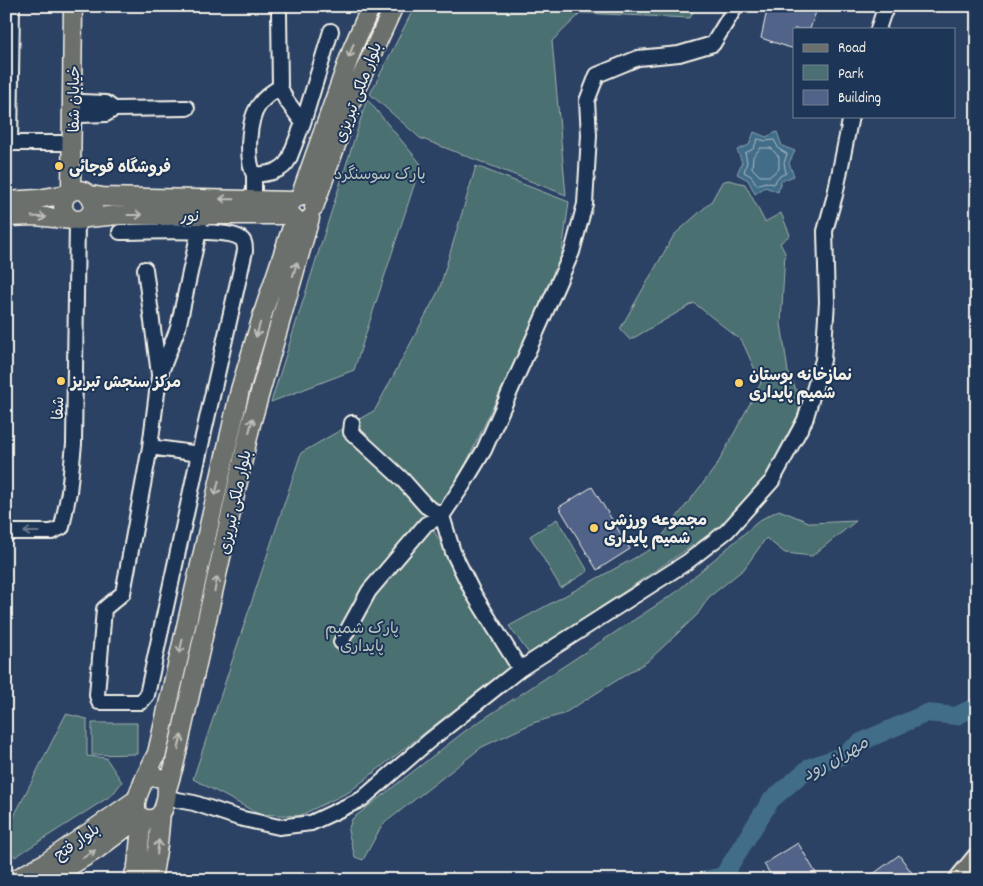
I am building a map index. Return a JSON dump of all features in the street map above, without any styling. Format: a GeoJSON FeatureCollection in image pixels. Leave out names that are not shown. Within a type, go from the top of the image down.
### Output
{"type":"FeatureCollection","features":[{"type":"Feature","properties":{"kind":"highway"},"geometry":{"type":"LineString","coordinates":[[959,880],[977,858]]}},
{"type":"Feature","properties":{"kind":"main road","name":"خیابان شفا"},"geometry":{"type":"LineString","coordinates":[[73,6],[72,143],[77,192]]}},
{"type":"Feature","properties":{"kind":"main road","name":"خیابان شفا"},"geometry":{"type":"LineString","coordinates":[[77,192],[81,109],[82,6]]}},
{"type":"Feature","properties":{"kind":"main road","name":"بلوار ملکى تبریزى"},"geometry":{"type":"LineString","coordinates":[[144,780],[157,753],[240,390],[264,310],[301,209],[352,47],[371,6]]}},
{"type":"Feature","properties":{"kind":"main road","name":"بلوار ملکى تبریزى"},"geometry":{"type":"LineString","coordinates":[[152,880],[165,800],[301,209],[394,6]]}},
{"type":"Feature","properties":{"kind":"main road","name":"نور"},"geometry":{"type":"LineString","coordinates":[[6,201],[38,199],[77,192],[102,197],[254,200],[301,209]]}},
{"type":"Feature","properties":{"kind":"main road"},"geometry":{"type":"LineString","coordinates":[[77,192],[93,204],[90,214],[79,219],[64,213],[62,208],[64,198],[77,192]]}},
{"type":"Feature","properties":{"kind":"main road","name":"نور"},"geometry":{"type":"LineString","coordinates":[[6,217],[36,216],[79,219],[119,215],[200,223],[301,209]]}},
{"type":"Feature","properties":{"kind":"main road"},"geometry":{"type":"LineString","coordinates":[[132,880],[137,866],[141,817],[136,807],[137,799],[144,780],[155,776],[161,777],[165,780],[165,800],[157,817],[151,819],[141,817]]}},
{"type":"Feature","properties":{"kind":"main road","name":"بلوار فتح"},"geometry":{"type":"LineString","coordinates":[[14,880],[45,863],[137,799]]}},
{"type":"Feature","properties":{"kind":"main road","name":"بلوار فتح"},"geometry":{"type":"LineString","coordinates":[[48,880],[96,850],[141,817]]}},
{"type":"Feature","properties":{"kind":"street"},"geometry":{"type":"LineString","coordinates":[[12,6],[8,143],[72,143]]}},
{"type":"Feature","properties":{"kind":"street"},"geometry":{"type":"LineString","coordinates":[[341,642],[369,591],[426,524],[442,516],[464,485],[484,450],[572,252],[585,204],[589,135],[587,101],[597,75],[638,58],[679,54],[713,44],[736,6]]}},
{"type":"Feature","properties":{"kind":"street"},"geometry":{"type":"LineString","coordinates":[[878,28],[888,6]]}},
{"type":"Feature","properties":{"kind":"street"},"geometry":{"type":"LineString","coordinates":[[279,13],[280,87],[286,100],[303,123]]}},
{"type":"Feature","properties":{"kind":"street"},"geometry":{"type":"LineString","coordinates":[[254,175],[272,172],[287,164],[303,123],[331,31]]}},
{"type":"Feature","properties":{"kind":"street"},"geometry":{"type":"LineString","coordinates":[[254,200],[254,175],[251,166],[250,143],[251,124],[259,104],[267,95],[280,87]]}},
{"type":"Feature","properties":{"kind":"street"},"geometry":{"type":"LineString","coordinates":[[81,109],[106,114],[114,109],[187,108]]}},
{"type":"Feature","properties":{"kind":"street"},"geometry":{"type":"LineString","coordinates":[[165,800],[194,803],[239,818],[279,827],[311,823],[362,799],[429,741],[520,669],[687,562],[727,531],[772,481],[804,420],[823,360],[827,302],[825,232],[835,195],[851,118]]}},
{"type":"Feature","properties":{"kind":"street","name":"شفا"},"geometry":{"type":"LineString","coordinates":[[6,532],[56,532],[62,527],[69,492],[74,444],[79,219]]}},
{"type":"Feature","properties":{"kind":"street"},"geometry":{"type":"LineString","coordinates":[[120,232],[200,223],[241,238],[246,251],[199,454],[147,695],[141,702],[99,702],[97,695],[104,609],[123,593],[150,447],[159,378],[178,328],[200,223]]}},
{"type":"Feature","properties":{"kind":"street"},"geometry":{"type":"LineString","coordinates":[[145,269],[159,378]]}},
{"type":"Feature","properties":{"kind":"street"},"geometry":{"type":"LineString","coordinates":[[352,423],[351,432],[365,447],[402,480],[426,506],[442,516],[453,552],[473,593],[520,669]]}},
{"type":"Feature","properties":{"kind":"street"},"geometry":{"type":"LineString","coordinates":[[150,447],[199,454]]}},
{"type":"Feature","properties":{"kind":"green space"},"geometry":{"type":"Polygon","coordinates":[[[415,6],[696,6],[690,18],[581,13],[552,41],[566,195],[420,138],[370,94],[415,6]]]}},
{"type":"Feature","properties":{"kind":"green space","name":"پارک سوسنگرد"},"geometry":{"type":"Polygon","coordinates":[[[367,99],[421,164],[354,370],[271,402],[367,99]]]}},
{"type":"Feature","properties":{"kind":"green space","name":"پارک شمیم پایداری"},"geometry":{"type":"Polygon","coordinates":[[[476,166],[569,202],[560,266],[434,531],[510,666],[349,792],[299,816],[259,814],[193,779],[301,453],[375,410],[439,290],[476,166]]]}},
{"type":"Feature","properties":{"kind":"green space"},"geometry":{"type":"Polygon","coordinates":[[[728,180],[745,184],[765,222],[781,213],[790,235],[780,243],[785,253],[781,323],[788,372],[803,405],[766,475],[723,525],[530,655],[509,626],[653,548],[717,465],[761,383],[742,341],[694,303],[630,340],[620,329],[674,235],[711,202],[722,182],[728,180]]]}},
{"type":"Feature","properties":{"kind":"green space"},"geometry":{"type":"Polygon","coordinates":[[[779,510],[811,523],[856,521],[812,556],[785,553],[766,538],[744,569],[709,597],[697,615],[648,661],[563,714],[533,723],[482,747],[382,825],[363,860],[355,857],[348,831],[352,819],[465,731],[675,593],[760,520],[779,510]]]}},
{"type":"Feature","properties":{"kind":"green space"},"geometry":{"type":"Polygon","coordinates":[[[557,519],[588,571],[561,588],[530,536],[557,519]]]}},
{"type":"Feature","properties":{"kind":"green space"},"geometry":{"type":"Polygon","coordinates":[[[66,714],[87,719],[87,756],[106,758],[122,782],[112,795],[15,857],[6,842],[6,832],[66,714]]]}},
{"type":"Feature","properties":{"kind":"green space"},"geometry":{"type":"Polygon","coordinates":[[[92,723],[137,723],[137,754],[92,755],[92,723]]]}},
{"type":"Feature","properties":{"kind":"water"},"geometry":{"type":"Polygon","coordinates":[[[754,132],[766,137],[777,132],[782,146],[795,151],[789,163],[794,176],[781,181],[778,192],[765,187],[755,194],[748,180],[737,174],[742,162],[737,150],[749,145],[754,132]]]}},
{"type":"Feature","properties":{"kind":"building"},"geometry":{"type":"Polygon","coordinates":[[[768,6],[818,6],[810,28],[793,28],[793,49],[761,38],[768,6]]]}},
{"type":"Feature","properties":{"kind":"building","name":"مجموعه ورزشی شمیم پایداری"},"geometry":{"type":"Polygon","coordinates":[[[592,487],[630,549],[597,570],[559,507],[592,487]]]}},
{"type":"Feature","properties":{"kind":"building"},"geometry":{"type":"Polygon","coordinates":[[[798,843],[820,880],[774,880],[764,864],[798,843]]]}},
{"type":"Feature","properties":{"kind":"building"},"geometry":{"type":"Polygon","coordinates":[[[899,855],[917,880],[865,880],[899,855]]]}},
{"type":"Feature","properties":{"kind":"waterway","name":"مهران رود"},"geometry":{"type":"LineString","coordinates":[[705,880],[723,876],[771,800],[810,767],[842,756],[861,742],[927,713],[956,716],[977,706]]}},
{"type":"Feature","properties":{"kind":"place","name":"فروشگاه قوجائی"},"geometry":{"type":"Point","coordinates":[59,166]}},
{"type":"Feature","properties":{"kind":"place","name":"مرکز سنجش تبریز"},"geometry":{"type":"Point","coordinates":[61,381]}},
{"type":"Feature","properties":{"kind":"place","name":"نمازخانه بوستان شمیم پایداری"},"geometry":{"type":"Point","coordinates":[739,383]}},
{"type":"Feature","properties":{"kind":"place","name":"مجموعه ورزشی شمیم پایداری"},"geometry":{"type":"Point","coordinates":[594,528]}}]}
